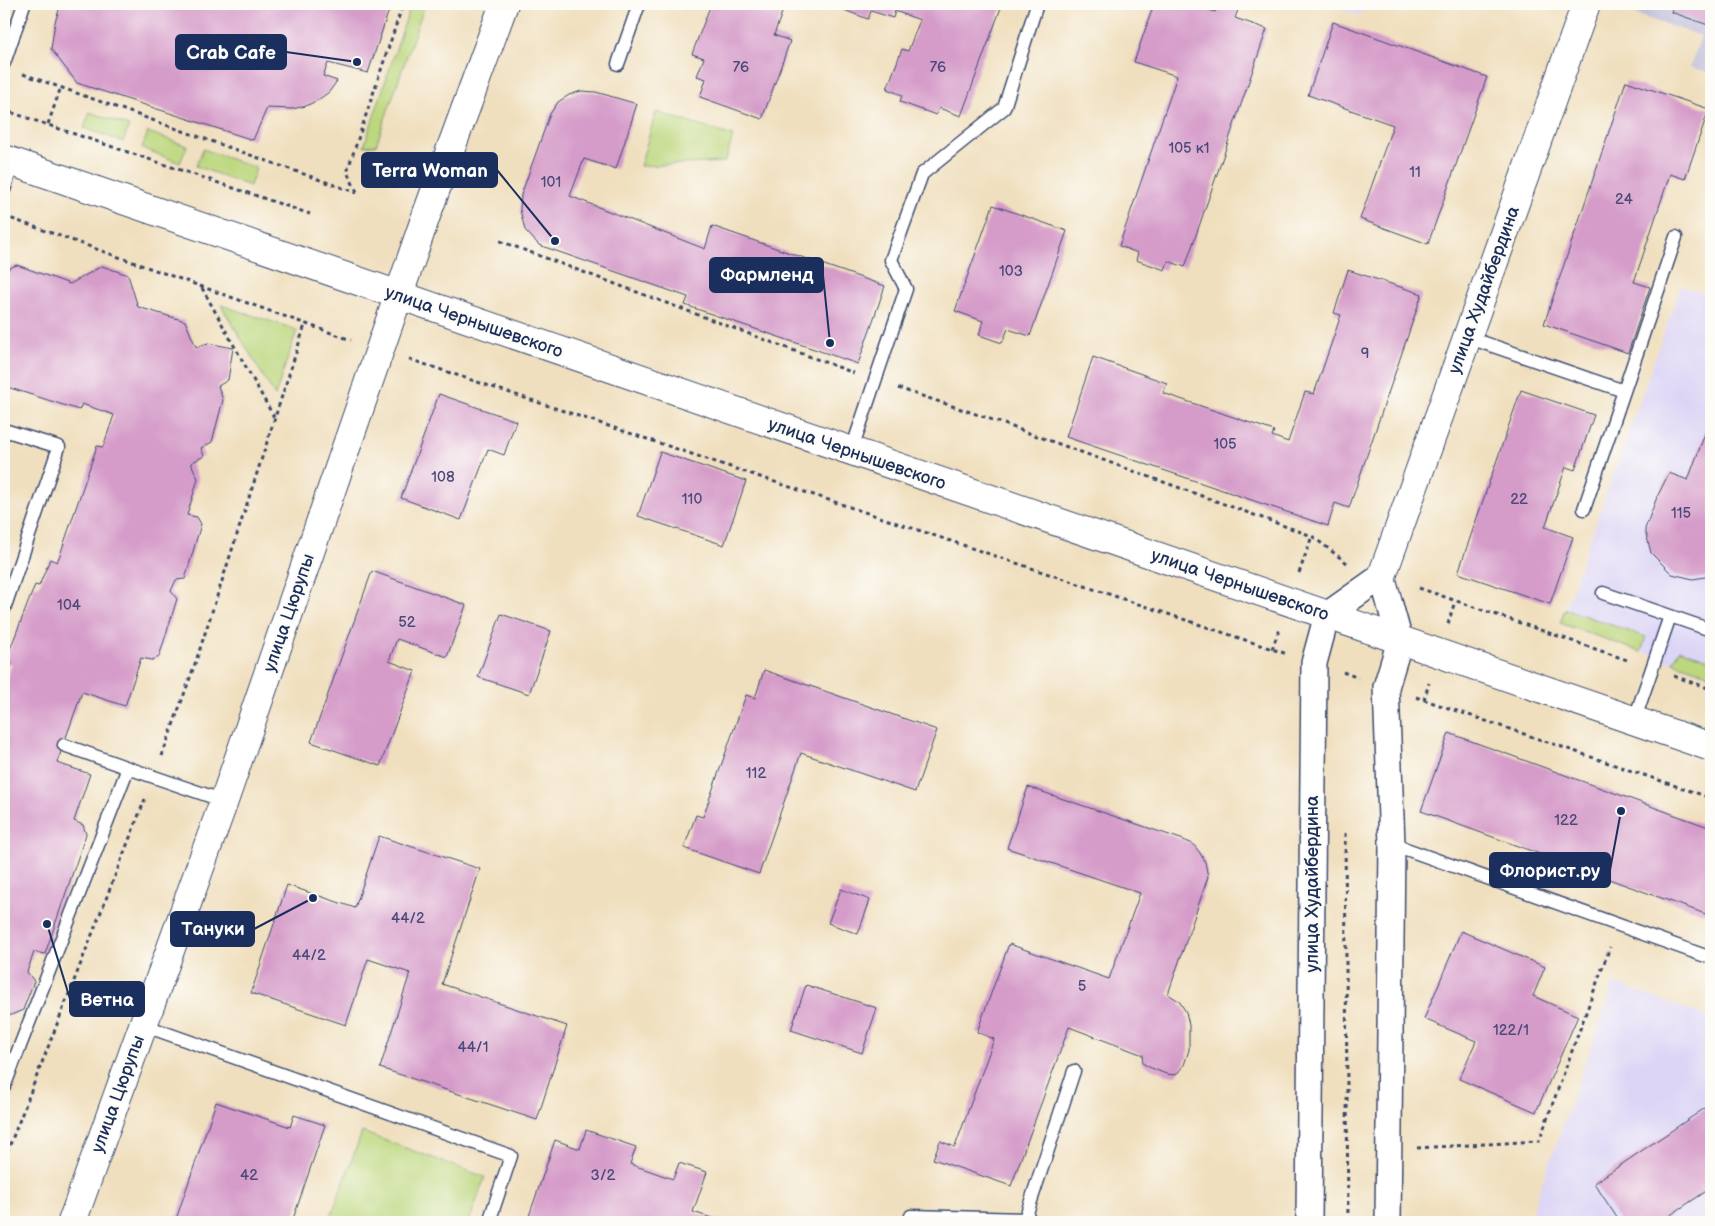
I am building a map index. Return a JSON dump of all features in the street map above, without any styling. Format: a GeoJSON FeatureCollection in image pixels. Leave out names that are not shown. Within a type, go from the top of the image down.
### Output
{"type":"FeatureCollection","features":[{"type":"Feature","properties":{"kind":"street","name":"улица Цюрупы"},"geometry":{"type":"LineString","coordinates":[[72,1222],[224,801],[398,296],[504,4]]}},
{"type":"Feature","properties":{"kind":"street","name":"улица Худайбердина"},"geometry":{"type":"LineString","coordinates":[[1382,576],[1586,4]]}},
{"type":"Feature","properties":{"kind":"street","name":"улица Чернышевского"},"geometry":{"type":"LineString","coordinates":[[9,161],[1711,747]]}},
{"type":"Feature","properties":{"kind":"street"},"geometry":{"type":"LineString","coordinates":[[1328,616],[1382,576],[1400,640],[1386,687],[1392,844],[1388,1222]]}},
{"type":"Feature","properties":{"kind":"street","name":"улица Худайбердина"},"geometry":{"type":"LineString","coordinates":[[1309,1222],[1314,663],[1328,616]]}},
{"type":"Feature","properties":{"kind":"lane"},"geometry":{"type":"LineString","coordinates":[[4,63],[24,4]]}},
{"type":"Feature","properties":{"kind":"lane"},"geometry":{"type":"LineString","coordinates":[[618,64],[639,4]]}},
{"type":"Feature","properties":{"kind":"lane"},"geometry":{"type":"LineString","coordinates":[[852,452],[906,289],[890,260],[922,174],[1004,108],[1038,4]]}},
{"type":"Feature","properties":{"kind":"lane"},"geometry":{"type":"LineString","coordinates":[[4,190],[9,161]]}},
{"type":"Feature","properties":{"kind":"lane"},"geometry":{"type":"LineString","coordinates":[[1584,510],[1676,237]]}},
{"type":"Feature","properties":{"kind":"lane"},"geometry":{"type":"LineString","coordinates":[[1467,337],[1624,391]]}},
{"type":"Feature","properties":{"kind":"lane"},"geometry":{"type":"LineString","coordinates":[[4,430],[59,447],[4,609]]}},
{"type":"Feature","properties":{"kind":"lane"},"geometry":{"type":"LineString","coordinates":[[1603,592],[1711,630]]}},
{"type":"Feature","properties":{"kind":"lane"},"geometry":{"type":"LineString","coordinates":[[1634,721],[1670,616]]}},
{"type":"Feature","properties":{"kind":"lane"},"geometry":{"type":"LineString","coordinates":[[64,745],[224,801]]}},
{"type":"Feature","properties":{"kind":"lane"},"geometry":{"type":"LineString","coordinates":[[4,1087],[128,768]]}},
{"type":"Feature","properties":{"kind":"lane"},"geometry":{"type":"LineString","coordinates":[[1392,844],[1711,958]]}},
{"type":"Feature","properties":{"kind":"lane"},"geometry":{"type":"LineString","coordinates":[[143,1025],[511,1156],[488,1222]]}},
{"type":"Feature","properties":{"kind":"lane"},"geometry":{"type":"LineString","coordinates":[[909,1222],[912,1216],[1029,1220],[1074,1071]]}},
{"type":"Feature","properties":{"kind":"path"},"geometry":{"type":"LineString","coordinates":[[20,73],[357,193],[348,172],[402,4]]}},
{"type":"Feature","properties":{"kind":"path"},"geometry":{"type":"LineString","coordinates":[[48,124],[61,87]]}},
{"type":"Feature","properties":{"kind":"path"},"geometry":{"type":"LineString","coordinates":[[4,110],[310,214]]}},
{"type":"Feature","properties":{"kind":"path"},"geometry":{"type":"LineString","coordinates":[[4,216],[305,325],[1386,687],[1711,798]]}},
{"type":"Feature","properties":{"kind":"path"},"geometry":{"type":"LineString","coordinates":[[500,241],[875,380],[982,416],[1312,536],[1346,564]]}},
{"type":"Feature","properties":{"kind":"path"},"geometry":{"type":"LineString","coordinates":[[202,287],[275,419]]}},
{"type":"Feature","properties":{"kind":"path"},"geometry":{"type":"LineString","coordinates":[[4,1160],[154,777],[199,652],[305,325]]}},
{"type":"Feature","properties":{"kind":"path"},"geometry":{"type":"LineString","coordinates":[[1419,588],[1711,689]]}},
{"type":"Feature","properties":{"kind":"path"},"geometry":{"type":"LineString","coordinates":[[1345,833],[1348,1222]]}},
{"type":"Feature","properties":{"kind":"path"},"geometry":{"type":"LineString","coordinates":[[1389,1150],[1539,1141],[1618,924]]}},
{"type":"Feature","properties":{"kind":"shaded area"},"geometry":{"type":"Polygon","coordinates":[[[1323,4],[1372,4],[1359,15],[1323,4]]]}},
{"type":"Feature","properties":{"kind":"shaded area"},"geometry":{"type":"Polygon","coordinates":[[[1637,4],[1711,4],[1711,73],[1690,67],[1701,36],[1634,14],[1637,4]]]}},
{"type":"Feature","properties":{"kind":"shaded area"},"geometry":{"type":"Polygon","coordinates":[[[1681,286],[1711,296],[1711,676],[1560,623],[1681,286]]]}},
{"type":"Feature","properties":{"kind":"shaded area"},"geometry":{"type":"Polygon","coordinates":[[[1614,983],[1711,1018],[1711,1222],[1528,1222],[1614,983]]]}},
{"type":"Feature","properties":{"kind":"green space"},"geometry":{"type":"Polygon","coordinates":[[[411,4],[425,4],[376,145],[364,146],[411,4]]]}},
{"type":"Feature","properties":{"kind":"green space"},"geometry":{"type":"Polygon","coordinates":[[[90,112],[129,126],[123,142],[84,128],[90,112]]]}},
{"type":"Feature","properties":{"kind":"green space"},"geometry":{"type":"Polygon","coordinates":[[[656,112],[733,136],[725,162],[640,166],[656,112]]]}},
{"type":"Feature","properties":{"kind":"green space"},"geometry":{"type":"Polygon","coordinates":[[[148,132],[187,146],[180,163],[142,148],[148,132]]]}},
{"type":"Feature","properties":{"kind":"green space"},"geometry":{"type":"Polygon","coordinates":[[[203,149],[256,168],[250,186],[196,166],[203,149]]]}},
{"type":"Feature","properties":{"kind":"green space"},"geometry":{"type":"Polygon","coordinates":[[[221,305],[297,330],[275,396],[221,305]]]}},
{"type":"Feature","properties":{"kind":"green space"},"geometry":{"type":"Polygon","coordinates":[[[1565,609],[1646,637],[1641,652],[1560,623],[1565,609]]]}},
{"type":"Feature","properties":{"kind":"green space"},"geometry":{"type":"Polygon","coordinates":[[[1680,649],[1711,660],[1711,675],[1673,662],[1680,649]]]}},
{"type":"Feature","properties":{"kind":"green space"},"geometry":{"type":"Polygon","coordinates":[[[362,1132],[485,1177],[469,1222],[329,1222],[362,1132]]]}},
{"type":"Feature","properties":{"kind":"building"},"geometry":{"type":"Polygon","coordinates":[[[61,4],[391,4],[368,73],[328,63],[323,76],[337,81],[329,92],[306,106],[292,109],[267,108],[253,140],[77,83],[51,49],[55,22],[61,4]]]}},
{"type":"Feature","properties":{"kind":"building"},"geometry":{"type":"Polygon","coordinates":[[[711,4],[785,4],[774,35],[790,41],[762,119],[700,97],[706,79],[697,76],[704,58],[692,54],[711,4]]]}},
{"type":"Feature","properties":{"kind":"building"},"geometry":{"type":"Polygon","coordinates":[[[837,4],[1002,5],[961,116],[939,108],[936,115],[900,102],[902,95],[887,89],[902,49],[908,51],[920,20],[895,11],[893,18],[871,11],[868,19],[836,7],[837,4]]]}},
{"type":"Feature","properties":{"kind":"building"},"geometry":{"type":"Polygon","coordinates":[[[1154,4],[1191,4],[1215,12],[1219,4],[1238,10],[1235,18],[1267,29],[1185,267],[1168,261],[1165,270],[1136,260],[1138,253],[1119,246],[1177,76],[1134,62],[1154,4]]]}},
{"type":"Feature","properties":{"kind":"building"},"geometry":{"type":"Polygon","coordinates":[[[1674,4],[1711,4],[1711,26],[1671,12],[1674,4]]]}},
{"type":"Feature","properties":{"kind":"building"},"geometry":{"type":"Polygon","coordinates":[[[1333,22],[1487,77],[1428,244],[1360,219],[1393,125],[1308,95],[1333,22]]]}},
{"type":"Feature","properties":{"kind":"building"},"geometry":{"type":"Polygon","coordinates":[[[1626,81],[1709,109],[1685,179],[1670,174],[1634,282],[1650,287],[1628,353],[1544,324],[1626,81]]]}},
{"type":"Feature","properties":{"kind":"building"},"geometry":{"type":"Polygon","coordinates":[[[581,91],[596,92],[637,104],[616,169],[584,159],[570,196],[705,249],[712,226],[885,286],[858,364],[685,305],[688,297],[539,245],[525,230],[520,210],[521,195],[550,114],[558,102],[569,95],[581,91]]]}},
{"type":"Feature","properties":{"kind":"building"},"geometry":{"type":"Polygon","coordinates":[[[993,205],[1067,231],[1030,336],[1008,329],[1002,343],[979,335],[983,321],[955,311],[993,205]]]}},
{"type":"Feature","properties":{"kind":"building"},"geometry":{"type":"Polygon","coordinates":[[[17,265],[70,284],[102,266],[128,275],[138,307],[185,321],[196,347],[208,343],[233,348],[228,380],[218,386],[223,400],[212,442],[201,448],[204,456],[191,463],[198,479],[187,515],[197,517],[201,524],[185,579],[176,580],[171,591],[177,599],[159,657],[152,660],[141,658],[125,706],[82,692],[57,763],[90,774],[74,821],[83,825],[86,834],[45,954],[34,952],[27,972],[34,981],[23,1010],[4,1018],[4,687],[12,664],[5,662],[35,585],[39,586],[50,559],[57,562],[97,446],[103,447],[114,415],[82,404],[79,410],[4,386],[4,270],[17,265]]]}},
{"type":"Feature","properties":{"kind":"building"},"geometry":{"type":"Polygon","coordinates":[[[1348,270],[1422,294],[1349,508],[1335,503],[1328,526],[1066,437],[1093,357],[1167,383],[1163,393],[1274,431],[1272,436],[1288,442],[1305,392],[1314,394],[1341,315],[1334,313],[1348,270]]]}},
{"type":"Feature","properties":{"kind":"building"},"geometry":{"type":"Polygon","coordinates":[[[1521,390],[1594,415],[1575,470],[1566,467],[1545,527],[1573,537],[1550,604],[1458,573],[1521,390]]]}},
{"type":"Feature","properties":{"kind":"building"},"geometry":{"type":"Polygon","coordinates":[[[439,394],[516,421],[504,455],[488,449],[461,520],[401,498],[439,394]]]}},
{"type":"Feature","properties":{"kind":"building"},"geometry":{"type":"Polygon","coordinates":[[[1711,417],[1711,576],[1693,579],[1672,574],[1651,553],[1645,529],[1657,497],[1669,473],[1688,480],[1711,417]]]}},
{"type":"Feature","properties":{"kind":"building"},"geometry":{"type":"Polygon","coordinates":[[[660,452],[746,481],[724,545],[638,516],[660,452]]]}},
{"type":"Feature","properties":{"kind":"building"},"geometry":{"type":"Polygon","coordinates":[[[372,571],[466,605],[447,657],[397,639],[389,661],[415,671],[380,766],[311,742],[372,571]]]}},
{"type":"Feature","properties":{"kind":"building"},"geometry":{"type":"Polygon","coordinates":[[[501,614],[551,631],[529,694],[478,677],[501,614]]]}},
{"type":"Feature","properties":{"kind":"building"},"geometry":{"type":"Polygon","coordinates":[[[764,670],[937,730],[915,792],[801,753],[759,874],[684,848],[696,815],[703,817],[746,695],[755,698],[764,670]]]}},
{"type":"Feature","properties":{"kind":"building"},"geometry":{"type":"Polygon","coordinates":[[[1449,733],[1711,828],[1711,916],[1421,811],[1449,733]]]}},
{"type":"Feature","properties":{"kind":"building"},"geometry":{"type":"Polygon","coordinates":[[[1028,787],[1193,844],[1205,862],[1208,877],[1168,994],[1179,1001],[1186,1012],[1189,1025],[1189,1050],[1184,1065],[1176,1075],[1166,1074],[1142,1063],[1143,1055],[1069,1027],[1011,1186],[933,1159],[940,1141],[955,1147],[994,1039],[977,1032],[1009,944],[1109,979],[1140,893],[1007,848],[1028,787]]]}},
{"type":"Feature","properties":{"kind":"building"},"geometry":{"type":"Polygon","coordinates":[[[379,836],[480,869],[442,984],[567,1026],[537,1120],[380,1068],[410,973],[368,959],[346,1025],[251,993],[287,885],[355,908],[379,836]]]}},
{"type":"Feature","properties":{"kind":"building"},"geometry":{"type":"Polygon","coordinates":[[[841,889],[870,900],[858,934],[828,923],[841,889]]]}},
{"type":"Feature","properties":{"kind":"building"},"geometry":{"type":"Polygon","coordinates":[[[1461,931],[1545,967],[1533,996],[1578,1016],[1536,1112],[1459,1079],[1476,1041],[1424,1019],[1461,931]]]}},
{"type":"Feature","properties":{"kind":"building"},"geometry":{"type":"Polygon","coordinates":[[[806,985],[877,1008],[862,1053],[791,1030],[806,985]]]}},
{"type":"Feature","properties":{"kind":"building"},"geometry":{"type":"Polygon","coordinates":[[[216,1102],[290,1127],[294,1115],[325,1125],[292,1222],[175,1222],[216,1102]]]}},
{"type":"Feature","properties":{"kind":"building"},"geometry":{"type":"Polygon","coordinates":[[[1711,1104],[1711,1188],[1660,1222],[1620,1222],[1594,1183],[1711,1104]]]}},
{"type":"Feature","properties":{"kind":"building"},"geometry":{"type":"Polygon","coordinates":[[[586,1130],[636,1147],[630,1164],[673,1179],[679,1163],[707,1172],[693,1212],[724,1222],[527,1222],[555,1140],[580,1149],[586,1130]]]}},
{"type":"Feature","properties":{"kind":"place","name":"Crab Cafe"},"geometry":{"type":"Point","coordinates":[357,62]}},
{"type":"Feature","properties":{"kind":"place","name":"Terra Woman"},"geometry":{"type":"Point","coordinates":[555,241]}},
{"type":"Feature","properties":{"kind":"place","name":"Фармленд"},"geometry":{"type":"Point","coordinates":[830,343]}},
{"type":"Feature","properties":{"kind":"place","name":"Флорист.ру"},"geometry":{"type":"Point","coordinates":[1621,811]}},
{"type":"Feature","properties":{"kind":"place","name":"Тануки"},"geometry":{"type":"Point","coordinates":[313,898]}},
{"type":"Feature","properties":{"kind":"place","name":"Ветна"},"geometry":{"type":"Point","coordinates":[47,924]}}]}
